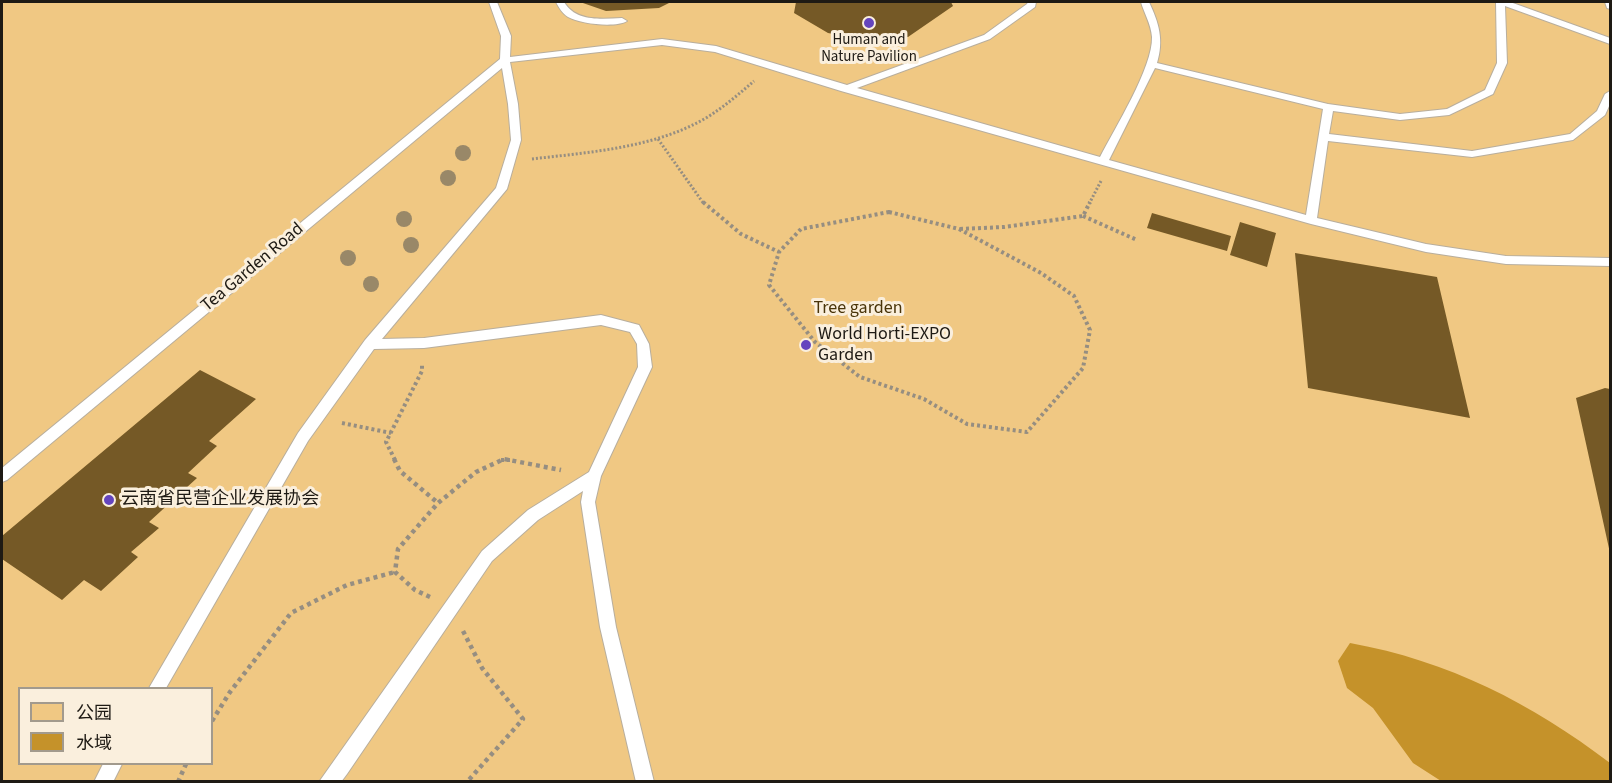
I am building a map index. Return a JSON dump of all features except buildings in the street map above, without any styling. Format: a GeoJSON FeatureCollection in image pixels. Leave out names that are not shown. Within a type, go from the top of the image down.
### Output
{"type":"FeatureCollection","features":[{"type":"Feature","properties":{"kind":"lane"},"geometry":{"type":"LineString","coordinates":[[158,687],[303,437],[370,344],[501,189],[516,140],[513,104],[505,60],[506,36],[493,2]]}},
{"type":"Feature","properties":{"kind":"lane"},"geometry":{"type":"LineString","coordinates":[[560,2],[562,8],[571,15],[591,21],[622,21]]}},
{"type":"Feature","properties":{"kind":"lane"},"geometry":{"type":"LineString","coordinates":[[845,89],[987,37],[1032,5],[1032,2]]}},
{"type":"Feature","properties":{"kind":"lane"},"geometry":{"type":"LineString","coordinates":[[1107,163],[1156,46],[1155,25],[1145,2]]}},
{"type":"Feature","properties":{"kind":"lane"},"geometry":{"type":"LineString","coordinates":[[1150,64],[1329,107],[1400,117],[1449,112],[1489,92],[1502,63],[1501,2],[1611,40]]}},
{"type":"Feature","properties":{"kind":"lane"},"geometry":{"type":"LineString","coordinates":[[1609,2],[1611,6]]}},
{"type":"Feature","properties":{"kind":"lane"},"geometry":{"type":"LineString","coordinates":[[505,60],[662,42],[716,49],[845,89],[1107,163],[1311,220],[1426,248],[1506,260],[1611,262]]}},
{"type":"Feature","properties":{"kind":"lane","name":"Tea Garden Road"},"geometry":{"type":"LineString","coordinates":[[2,476],[505,60]]}},
{"type":"Feature","properties":{"kind":"lane"},"geometry":{"type":"LineString","coordinates":[[1324,137],[1472,154],[1573,137],[1601,113],[1611,94]]}},
{"type":"Feature","properties":{"kind":"lane"},"geometry":{"type":"LineString","coordinates":[[1311,220],[1329,107]]}},
{"type":"Feature","properties":{"kind":"lane"},"geometry":{"type":"LineString","coordinates":[[370,344],[424,343],[601,320],[634,328],[643,344],[645,367],[594,476],[588,502],[608,627],[645,782]]}},
{"type":"Feature","properties":{"kind":"lane"},"geometry":{"type":"LineString","coordinates":[[328,782],[341,768],[487,556],[533,514],[594,476]]}},
{"type":"Feature","properties":{"kind":"lane"},"geometry":{"type":"LineString","coordinates":[[103,782],[112,765]]}},
{"type":"Feature","properties":{"kind":"path"},"geometry":{"type":"LineString","coordinates":[[510,162],[623,149],[673,135],[705,119],[773,66]]}},
{"type":"Feature","properties":{"kind":"path"},"geometry":{"type":"LineString","coordinates":[[658,140],[701,201],[741,234],[779,252]]}},
{"type":"Feature","properties":{"kind":"path"},"geometry":{"type":"LineString","coordinates":[[1083,216],[1107,163]]}},
{"type":"Feature","properties":{"kind":"path"},"geometry":{"type":"LineString","coordinates":[[889,212],[959,229],[1041,273],[1074,296],[1090,330],[1083,368],[1027,432],[967,424],[924,399],[860,377],[815,342],[769,285],[779,252],[801,229],[889,212]]}},
{"type":"Feature","properties":{"kind":"path"},"geometry":{"type":"LineString","coordinates":[[959,229],[1005,227],[1083,216],[1137,240]]}},
{"type":"Feature","properties":{"kind":"path"},"geometry":{"type":"LineString","coordinates":[[424,343],[422,371],[386,442],[399,471],[438,503]]}},
{"type":"Feature","properties":{"kind":"path"},"geometry":{"type":"LineString","coordinates":[[317,418],[391,433]]}},
{"type":"Feature","properties":{"kind":"path"},"geometry":{"type":"LineString","coordinates":[[395,572],[398,549],[438,503],[476,472],[504,459],[594,476]]}},
{"type":"Feature","properties":{"kind":"path"},"geometry":{"type":"LineString","coordinates":[[395,572],[415,590],[451,608],[482,668],[523,719],[467,782]]}},
{"type":"Feature","properties":{"kind":"path"},"geometry":{"type":"LineString","coordinates":[[213,719],[230,692],[291,614],[347,585],[395,572]]}},
{"type":"Feature","properties":{"kind":"path"},"geometry":{"type":"LineString","coordinates":[[177,782],[186,765]]}},
{"type":"Feature","properties":{"kind":"green space","name":"World Horti-EXPO Garden"},"geometry":{"type":"Polygon","coordinates":[[[2,2],[1610,2],[1610,781],[2,782],[2,2]]]}},
{"type":"Feature","properties":{"kind":"water"},"geometry":{"type":"Polygon","coordinates":[[[1350,643],[1421,661],[1455,673],[1519,703],[1550,721],[1610,763],[1610,781],[1441,781],[1413,763],[1373,708],[1347,688],[1338,661],[1350,643]]]}},
{"type":"Feature","properties":{"kind":"place","name":"Human and Nature Pavilion"},"geometry":{"type":"Point","coordinates":[869,23]}},
{"type":"Feature","properties":{"kind":"place","name":"World Horti-EXPO Garden"},"geometry":{"type":"Point","coordinates":[806,345]}},
{"type":"Feature","properties":{"kind":"place","name":"云南省民营企业发展协会"},"geometry":{"type":"Point","coordinates":[109,500]}},
{"type":"Feature","properties":{"kind":"park label","name":"Tree garden"},"geometry":{"type":"Point","coordinates":[858,309]}}]}
